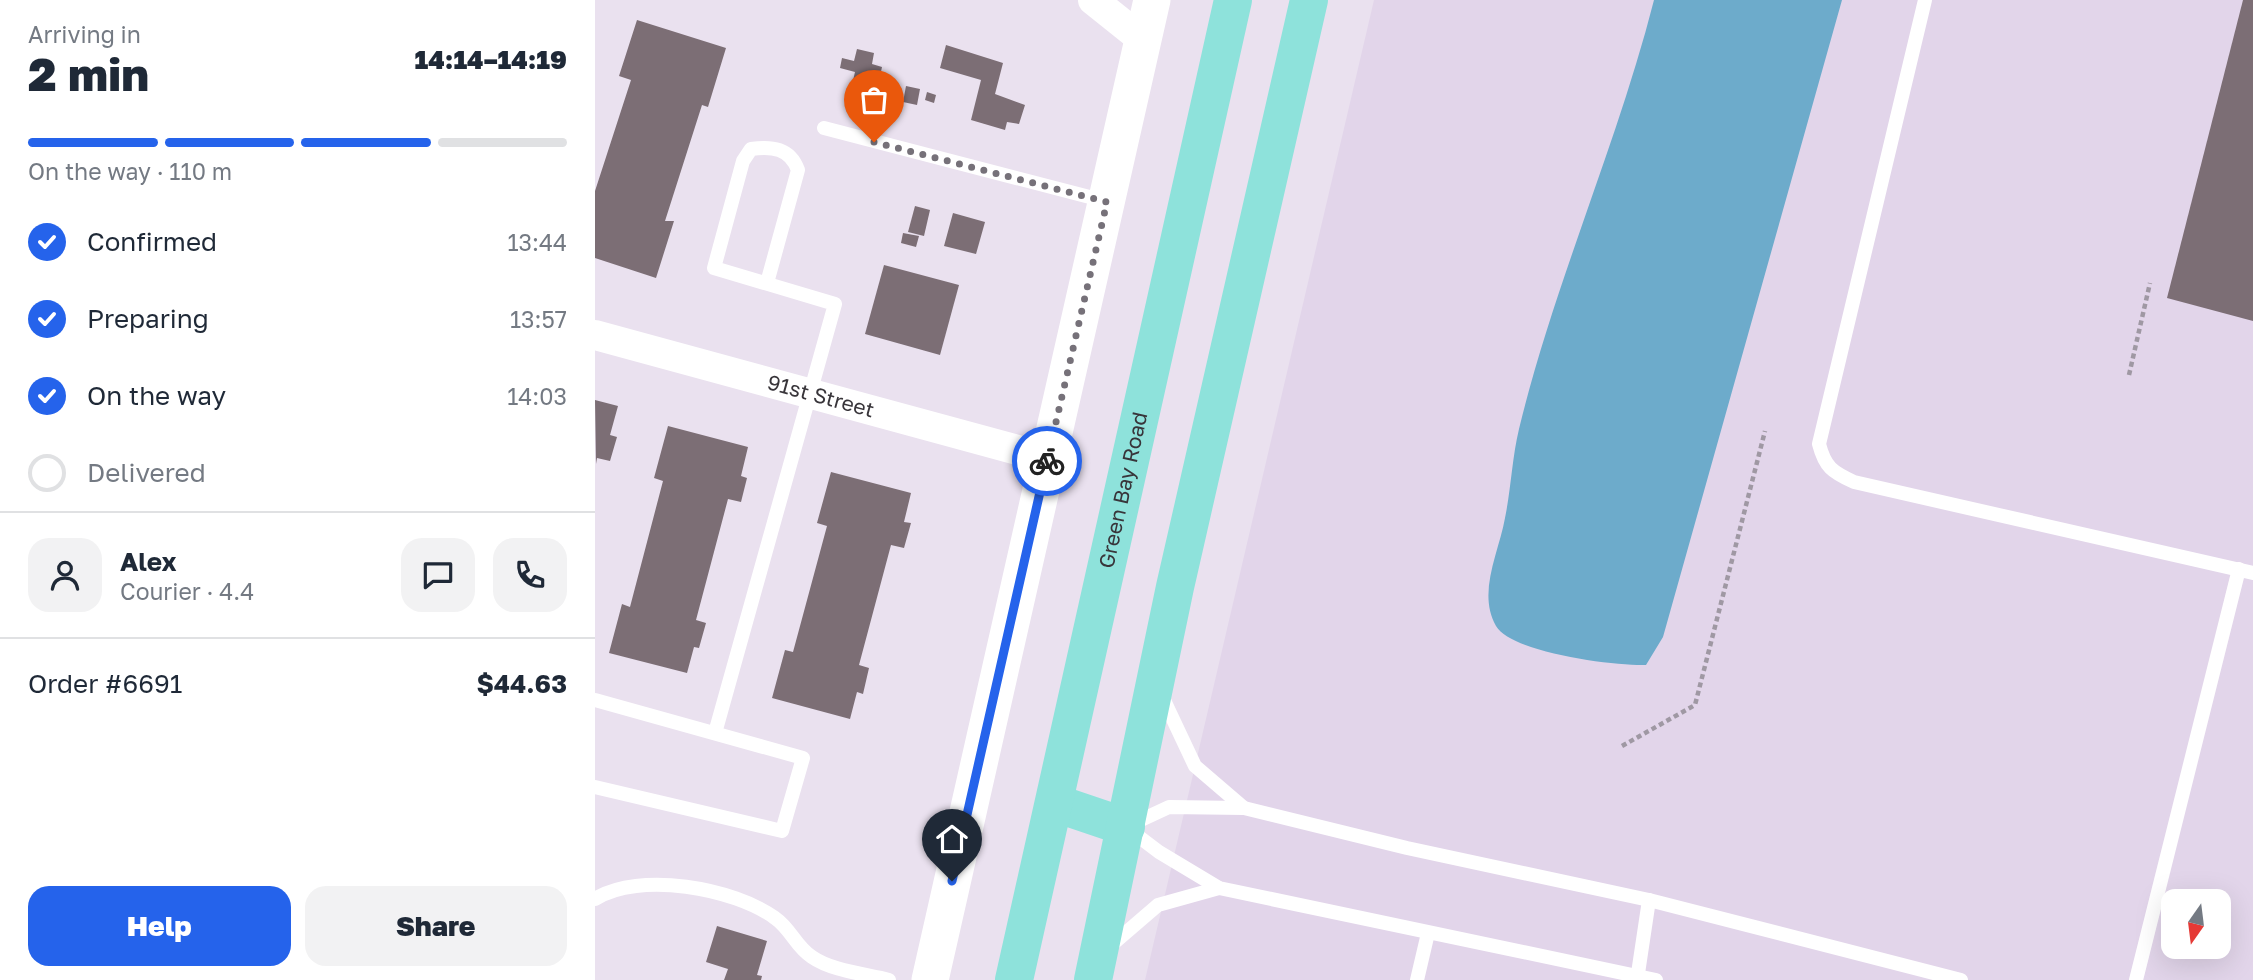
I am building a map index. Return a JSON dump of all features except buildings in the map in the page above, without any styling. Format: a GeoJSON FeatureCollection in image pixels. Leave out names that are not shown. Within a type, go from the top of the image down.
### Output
{"type":"FeatureCollection","features":[{"type":"Feature","properties":{"kind":"main road","name":"Green Bay Road"},"geometry":{"type":"LineString","coordinates":[[1014,980],[1233,0]]}},
{"type":"Feature","properties":{"kind":"main road"},"geometry":{"type":"LineString","coordinates":[[1096,968],[1157,686],[1178,574],[1309,0]]}},
{"type":"Feature","properties":{"kind":"main road"},"geometry":{"type":"LineString","coordinates":[[1055,803],[1126,827]]}},
{"type":"Feature","properties":{"kind":"street"},"geometry":{"type":"LineString","coordinates":[[1093,0],[1143,40]]}},
{"type":"Feature","properties":{"kind":"street"},"geometry":{"type":"LineString","coordinates":[[930,980],[1152,0]]}},
{"type":"Feature","properties":{"kind":"street","name":"91st Street"},"geometry":{"type":"LineString","coordinates":[[595,335],[1048,458]]}},
{"type":"Feature","properties":{"kind":"lane"},"geometry":{"type":"LineString","coordinates":[[1924,0],[1819,444],[1823,462],[1830,471],[1854,482],[2246,571],[2136,980]]}},
{"type":"Feature","properties":{"kind":"lane"},"geometry":{"type":"LineString","coordinates":[[824,128],[1107,202]]}},
{"type":"Feature","properties":{"kind":"lane"},"geometry":{"type":"LineString","coordinates":[[716,733],[835,304],[714,268],[743,161],[751,149],[766,147],[783,150],[794,159],[798,170],[767,283]]}},
{"type":"Feature","properties":{"kind":"lane"},"geometry":{"type":"LineString","coordinates":[[1157,686],[1195,766],[1244,808]]}},
{"type":"Feature","properties":{"kind":"lane"},"geometry":{"type":"LineString","coordinates":[[595,700],[803,758],[782,831],[595,787]]}},
{"type":"Feature","properties":{"kind":"lane"},"geometry":{"type":"LineString","coordinates":[[1656,980],[1219,888],[1159,852],[1126,827],[1169,807],[1244,808],[1406,848],[1649,900],[1961,980]]}},
{"type":"Feature","properties":{"kind":"lane"},"geometry":{"type":"LineString","coordinates":[[595,899],[626,885],[654,884],[719,895],[748,903],[774,917],[813,958],[889,980]]}},
{"type":"Feature","properties":{"kind":"lane"},"geometry":{"type":"LineString","coordinates":[[1096,968],[1158,905],[1219,888]]}},
{"type":"Feature","properties":{"kind":"lane"},"geometry":{"type":"LineString","coordinates":[[1637,978],[1649,900]]}},
{"type":"Feature","properties":{"kind":"lane"},"geometry":{"type":"LineString","coordinates":[[1417,980],[1428,933]]}},
{"type":"Feature","properties":{"kind":"path"},"geometry":{"type":"LineString","coordinates":[[2129,375],[2150,283]]}},
{"type":"Feature","properties":{"kind":"path"},"geometry":{"type":"LineString","coordinates":[[1622,746],[1695,705],[1765,431]]}},
{"type":"Feature","properties":{"kind":"shaded area"},"geometry":{"type":"Polygon","coordinates":[[[1374,0],[2253,0],[2253,980],[1145,980],[1374,0]]]}},
{"type":"Feature","properties":{"kind":"water"},"geometry":{"type":"Polygon","coordinates":[[[1654,0],[1842,0],[1663,637],[1646,665],[1631,665],[1565,656],[1522,644],[1496,626],[1491,613],[1489,586],[1505,518],[1517,440],[1533,375],[1622,108],[1654,0]]]}},
{"type":"Feature","properties":{"kind":"way so far"},"geometry":{"type":"LineString","coordinates":[[874,142],[1107,202],[1047,461]]}},
{"type":"Feature","properties":{"kind":"route"},"geometry":{"type":"LineString","coordinates":[[952,881],[1047,461]]}}]}
